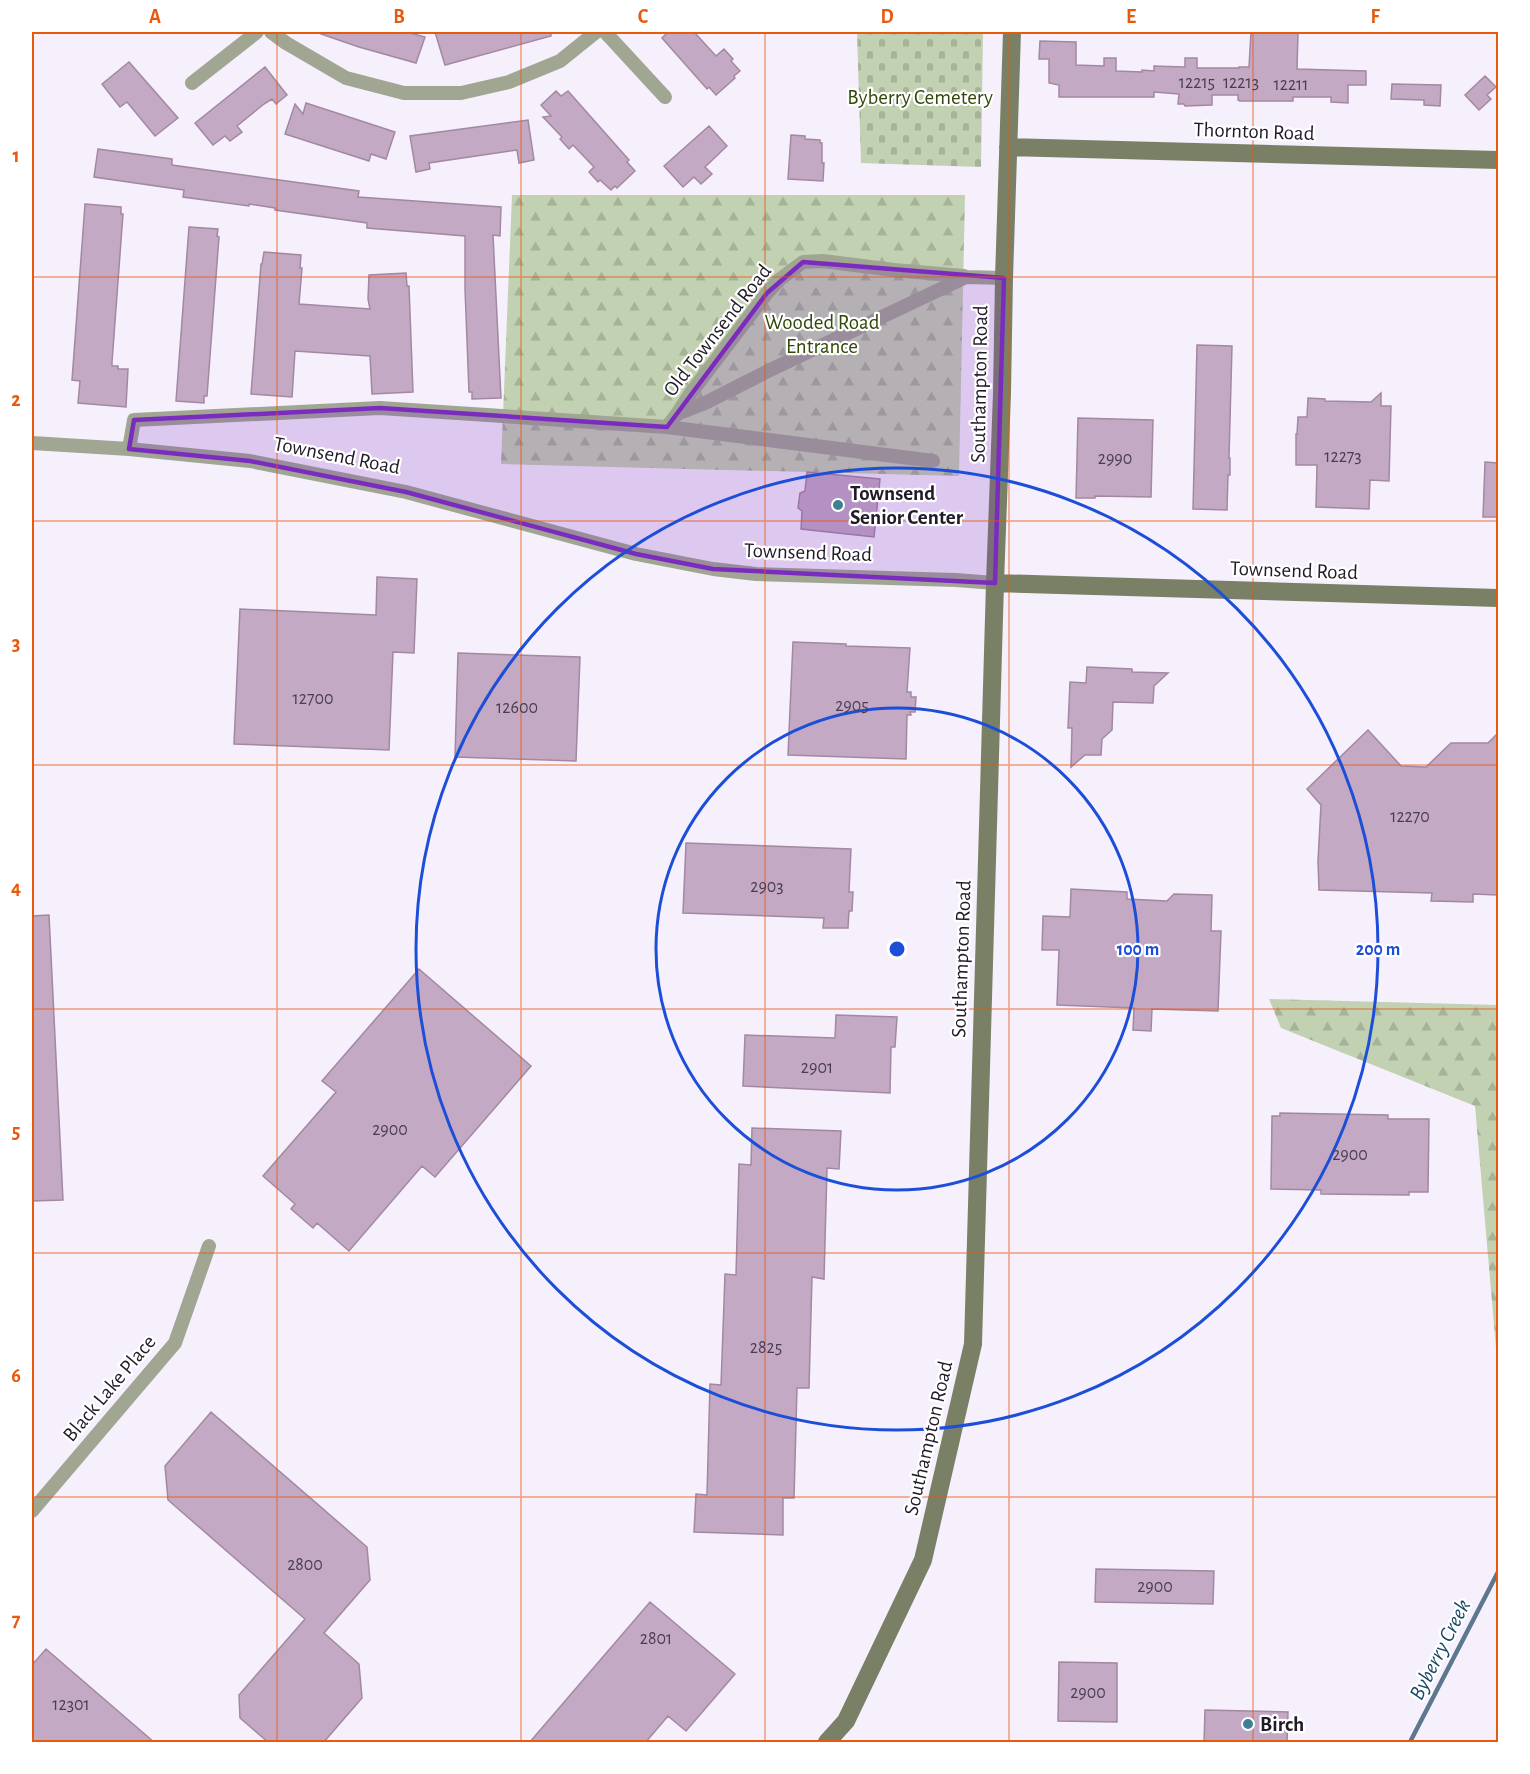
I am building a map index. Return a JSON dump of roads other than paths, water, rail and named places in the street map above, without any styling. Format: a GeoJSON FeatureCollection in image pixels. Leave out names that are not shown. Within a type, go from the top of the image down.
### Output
{"type":"FeatureCollection","features":[{"type":"Feature","properties":{"kind":"street"},"geometry":{"type":"LineString","coordinates":[[192,83],[257,32]]}},
{"type":"Feature","properties":{"kind":"street"},"geometry":{"type":"LineString","coordinates":[[271,32],[346,78],[405,93],[461,93],[509,82],[560,61],[596,32]]}},
{"type":"Feature","properties":{"kind":"street"},"geometry":{"type":"LineString","coordinates":[[605,32],[665,97]]}},
{"type":"Feature","properties":{"kind":"street","name":"Southampton Road"},"geometry":{"type":"LineString","coordinates":[[828,1743],[846,1721],[923,1560],[973,1344],[1012,32]]}},
{"type":"Feature","properties":{"kind":"street","name":"Thornton Road"},"geometry":{"type":"LineString","coordinates":[[1008,147],[1498,160]]}},
{"type":"Feature","properties":{"kind":"street","name":"Old Townsend Road"},"geometry":{"type":"LineString","coordinates":[[667,427],[767,293],[779,280],[803,262],[823,261],[894,270],[1004,278]]}},
{"type":"Feature","properties":{"kind":"street","name":"Old Townsend Road"},"geometry":{"type":"LineString","coordinates":[[677,414],[705,403],[966,276]]}},
{"type":"Feature","properties":{"kind":"street","name":"Townsend Road"},"geometry":{"type":"LineString","coordinates":[[129,450],[134,420],[380,408],[667,427],[933,461]]}},
{"type":"Feature","properties":{"kind":"street","name":"Townsend Road"},"geometry":{"type":"LineString","coordinates":[[32,443],[250,461],[406,492],[636,554],[712,569],[756,574],[1498,598]]}},
{"type":"Feature","properties":{"kind":"street","name":"Black Lake Place"},"geometry":{"type":"LineString","coordinates":[[32,1511],[175,1343],[208,1246]]}},
{"type":"Feature","properties":{"kind":"waterway","name":"Byberry Creek"},"geometry":{"type":"LineString","coordinates":[[1410,1742],[1498,1572]]}},
{"type":"Feature","properties":{"kind":"place","name":"Townsend Senior Center"},"geometry":{"type":"Point","coordinates":[838,505]}},
{"type":"Feature","properties":{"kind":"place","name":"Birch"},"geometry":{"type":"Point","coordinates":[1248,1724]}},
{"type":"Feature","properties":{"kind":"park label","name":"Byberry Cemetery"},"geometry":{"type":"Point","coordinates":[920,97]}},
{"type":"Feature","properties":{"kind":"park label","name":"Wooded Road Entrance"},"geometry":{"type":"Point","coordinates":[822,334]}}]}
